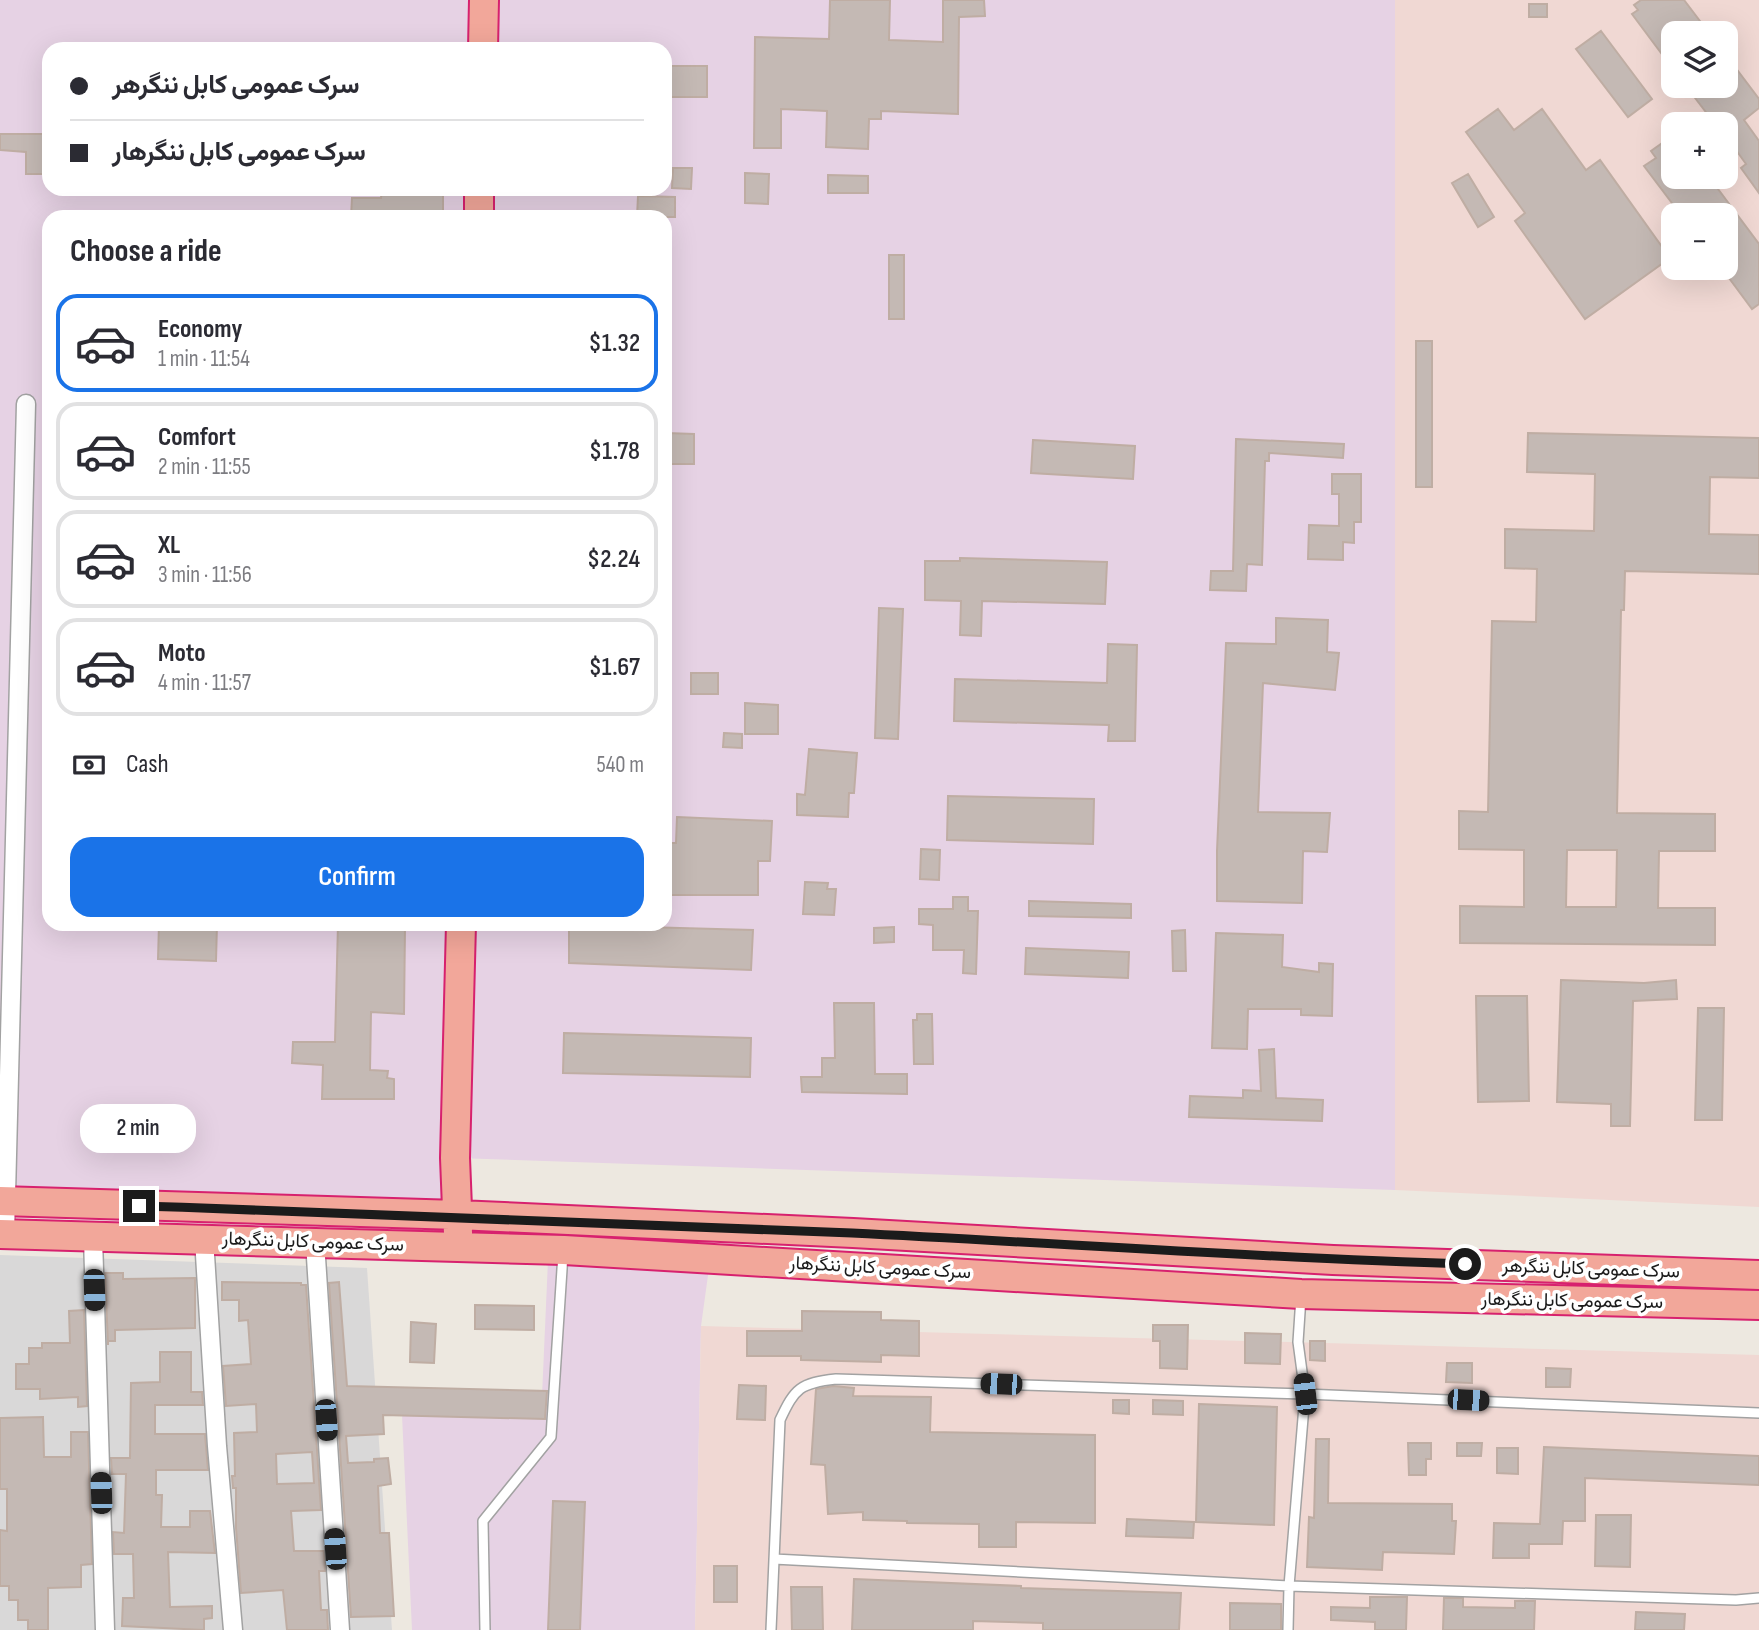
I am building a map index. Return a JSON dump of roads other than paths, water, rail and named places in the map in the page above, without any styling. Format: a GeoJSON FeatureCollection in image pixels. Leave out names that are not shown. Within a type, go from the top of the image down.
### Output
{"type":"FeatureCollection","features":[{"type":"Feature","properties":{"kind":"highway"},"geometry":{"type":"LineString","coordinates":[[483,42],[484,0]]}},
{"type":"Feature","properties":{"kind":"highway"},"geometry":{"type":"LineString","coordinates":[[458,1246],[455,1158],[461,931]]}},
{"type":"Feature","properties":{"kind":"highway","name":"سرک عمومی کابل ننگرهار"},"geometry":{"type":"LineString","coordinates":[[3,1201],[458,1215]]}},
{"type":"Feature","properties":{"kind":"highway","name":"سرک عمومی کابل ننگرهر"},"geometry":{"type":"LineString","coordinates":[[458,1215],[853,1233],[1333,1260],[1759,1275]]}},
{"type":"Feature","properties":{"kind":"highway","name":"سرک عمومی کابل ننگرهار"},"geometry":{"type":"LineString","coordinates":[[3,1234],[564,1250],[1301,1294],[1759,1306]]}},
{"type":"Feature","properties":{"kind":"street"},"geometry":{"type":"LineString","coordinates":[[3,1234],[26,404]]}},
{"type":"Feature","properties":{"kind":"street"},"geometry":{"type":"LineString","coordinates":[[93,1238],[105,1630]]}},
{"type":"Feature","properties":{"kind":"street"},"geometry":{"type":"LineString","coordinates":[[204,1238],[217,1446],[233,1630]]}},
{"type":"Feature","properties":{"kind":"street"},"geometry":{"type":"LineString","coordinates":[[315,1242],[340,1630]]}},
{"type":"Feature","properties":{"kind":"lane"},"geometry":{"type":"LineString","coordinates":[[485,1630],[483,1521],[551,1437],[564,1250]]}},
{"type":"Feature","properties":{"kind":"lane"},"geometry":{"type":"LineString","coordinates":[[1288,1630],[1289,1586],[1305,1394],[1298,1342],[1301,1294]]}},
{"type":"Feature","properties":{"kind":"lane"},"geometry":{"type":"LineString","coordinates":[[771,1630],[780,1420],[790,1399],[808,1382],[836,1379],[1305,1394],[1759,1413]]}},
{"type":"Feature","properties":{"kind":"lane"},"geometry":{"type":"LineString","coordinates":[[774,1559],[1289,1586],[1708,1599],[1759,1598]]}}]}
